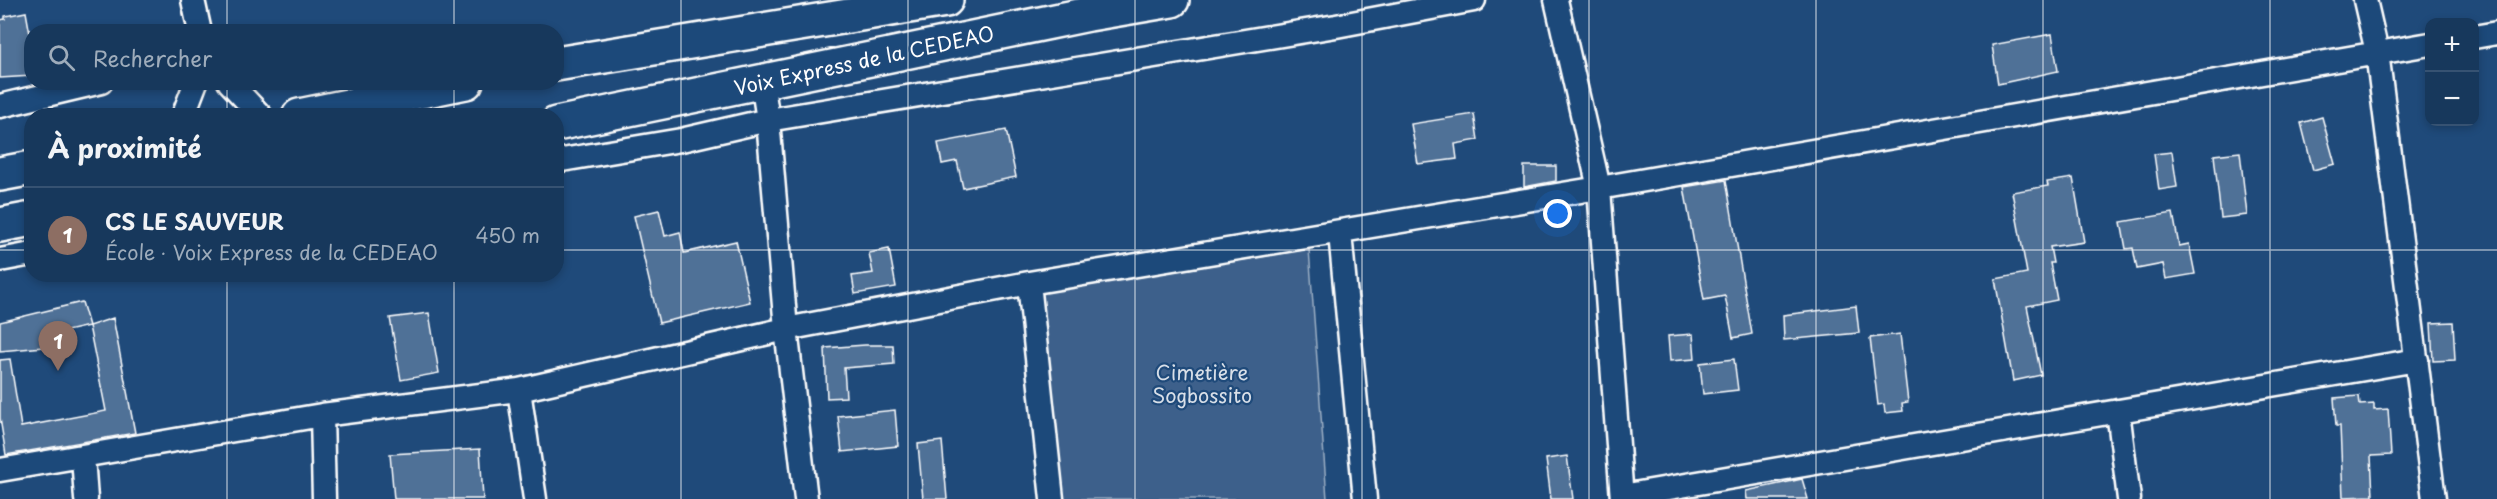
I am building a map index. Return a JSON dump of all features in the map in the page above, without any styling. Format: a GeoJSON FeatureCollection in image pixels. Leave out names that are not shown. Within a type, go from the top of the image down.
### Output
{"type":"FeatureCollection","features":[{"type":"Feature","properties":{"kind":"main road"},"geometry":{"type":"LineString","coordinates":[[564,63],[946,0]]}},
{"type":"Feature","properties":{"kind":"main road","name":"Voix Express de la CEDEAO"},"geometry":{"type":"LineString","coordinates":[[564,122],[1089,14],[1172,0]]}},
{"type":"Feature","properties":{"kind":"main road"},"geometry":{"type":"LineString","coordinates":[[339,108],[427,90]]}},
{"type":"Feature","properties":{"kind":"main road"},"geometry":{"type":"LineString","coordinates":[[0,174],[24,170]]}},
{"type":"Feature","properties":{"kind":"main road"},"geometry":{"type":"LineString","coordinates":[[0,225],[24,220]]}},
{"type":"Feature","properties":{"kind":"street"},"geometry":{"type":"LineString","coordinates":[[193,0],[198,24]]}},
{"type":"Feature","properties":{"kind":"street"},"geometry":{"type":"LineString","coordinates":[[564,159],[681,140],[768,120],[1336,26],[1474,0]]}},
{"type":"Feature","properties":{"kind":"street"},"geometry":{"type":"LineString","coordinates":[[1556,0],[1599,188],[1622,498],[2417,360]]}},
{"type":"Feature","properties":{"kind":"street"},"geometry":{"type":"LineString","coordinates":[[2365,0],[2377,52],[2434,499]]}},
{"type":"Feature","properties":{"kind":"street"},"geometry":{"type":"LineString","coordinates":[[2479,36],[2497,33]]}},
{"type":"Feature","properties":{"kind":"street"},"geometry":{"type":"LineString","coordinates":[[0,470],[322,415],[519,390],[786,329],[1029,283],[1340,233],[2425,45]]}},
{"type":"Feature","properties":{"kind":"street"},"geometry":{"type":"LineString","coordinates":[[762,81],[768,120],[786,329],[806,499]]}},
{"type":"Feature","properties":{"kind":"street"},"geometry":{"type":"LineString","coordinates":[[0,106],[67,90]]}},
{"type":"Feature","properties":{"kind":"street"},"geometry":{"type":"LineString","coordinates":[[186,108],[193,90]]}},
{"type":"Feature","properties":{"kind":"street"},"geometry":{"type":"LineString","coordinates":[[237,90],[253,108]]}},
{"type":"Feature","properties":{"kind":"street"},"geometry":{"type":"LineString","coordinates":[[1340,233],[1365,499]]}},
{"type":"Feature","properties":{"kind":"street"},"geometry":{"type":"LineString","coordinates":[[0,260],[24,256]]}},
{"type":"Feature","properties":{"kind":"street"},"geometry":{"type":"LineString","coordinates":[[1029,283],[1052,499]]}},
{"type":"Feature","properties":{"kind":"street"},"geometry":{"type":"LineString","coordinates":[[519,390],[535,499]]}},
{"type":"Feature","properties":{"kind":"street"},"geometry":{"type":"LineString","coordinates":[[2118,411],[2129,499]]}},
{"type":"Feature","properties":{"kind":"street"},"geometry":{"type":"LineString","coordinates":[[322,415],[324,499]]}},
{"type":"Feature","properties":{"kind":"street"},"geometry":{"type":"LineString","coordinates":[[83,456],[86,499]]}},
{"type":"Feature","properties":{"kind":"green space","name":"Cimetière Sogbossito"},"geometry":{"type":"Polygon","coordinates":[[[1309,249],[1327,499],[1057,499],[1036,294],[1309,249]]]}},
{"type":"Feature","properties":{"kind":"building"},"geometry":{"type":"Polygon","coordinates":[[[26,12],[28,24],[24,24],[24,76],[0,78],[0,20],[5,19],[5,16],[26,12]]]}},
{"type":"Feature","properties":{"kind":"building"},"geometry":{"type":"Polygon","coordinates":[[[2052,34],[2058,71],[1998,84],[1992,45],[2052,34]]]}},
{"type":"Feature","properties":{"kind":"building"},"geometry":{"type":"Polygon","coordinates":[[[1474,114],[1478,140],[1455,144],[1457,159],[1418,164],[1411,124],[1474,114]]]}},
{"type":"Feature","properties":{"kind":"building"},"geometry":{"type":"Polygon","coordinates":[[[2322,117],[2335,164],[2313,170],[2301,123],[2322,117]]]}},
{"type":"Feature","properties":{"kind":"building"},"geometry":{"type":"Polygon","coordinates":[[[1006,130],[1016,177],[963,188],[957,161],[942,164],[938,143],[1006,130]]]}},
{"type":"Feature","properties":{"kind":"building"},"geometry":{"type":"Polygon","coordinates":[[[2172,152],[2177,187],[2159,190],[2154,154],[2172,152]]]}},
{"type":"Feature","properties":{"kind":"building"},"geometry":{"type":"Polygon","coordinates":[[[2240,152],[2247,215],[2221,218],[2214,155],[2240,152]]]}},
{"type":"Feature","properties":{"kind":"building"},"geometry":{"type":"Polygon","coordinates":[[[1524,166],[1556,166],[1556,181],[1524,187],[1524,166]]]}},
{"type":"Feature","properties":{"kind":"building"},"geometry":{"type":"Polygon","coordinates":[[[2073,178],[2084,242],[2050,247],[2053,263],[2050,263],[2057,300],[2027,306],[2041,375],[2013,381],[1995,279],[2027,273],[2012,192],[2048,186],[2047,182],[2073,178]]]}},
{"type":"Feature","properties":{"kind":"building"},"geometry":{"type":"Polygon","coordinates":[[[1726,180],[1752,334],[1733,338],[1725,296],[1704,300],[1684,187],[1726,180]]]}},
{"type":"Feature","properties":{"kind":"building"},"geometry":{"type":"Polygon","coordinates":[[[659,210],[665,236],[680,232],[684,253],[736,241],[750,302],[659,323],[634,216],[659,210]]]}},
{"type":"Feature","properties":{"kind":"building"},"geometry":{"type":"Polygon","coordinates":[[[2173,213],[2179,246],[2189,244],[2195,274],[2166,279],[2163,264],[2137,269],[2133,248],[2126,249],[2121,222],[2173,213]]]}},
{"type":"Feature","properties":{"kind":"building"},"geometry":{"type":"Polygon","coordinates":[[[889,249],[896,287],[855,294],[852,276],[873,273],[869,253],[889,249]]]}},
{"type":"Feature","properties":{"kind":"building"},"geometry":{"type":"Polygon","coordinates":[[[82,302],[89,326],[40,337],[43,347],[0,351],[0,322],[82,302]]]}},
{"type":"Feature","properties":{"kind":"building"},"geometry":{"type":"Polygon","coordinates":[[[1856,306],[1859,333],[1784,340],[1783,315],[1856,306]]]}},
{"type":"Feature","properties":{"kind":"building"},"geometry":{"type":"Polygon","coordinates":[[[429,313],[439,373],[401,380],[390,318],[429,313]]]}},
{"type":"Feature","properties":{"kind":"building"},"geometry":{"type":"Polygon","coordinates":[[[113,318],[135,433],[6,455],[0,418],[0,360],[10,359],[21,427],[106,411],[89,326],[113,318]]]}},
{"type":"Feature","properties":{"kind":"building"},"geometry":{"type":"Polygon","coordinates":[[[2453,322],[2455,360],[2433,361],[2431,323],[2453,322]]]}},
{"type":"Feature","properties":{"kind":"building"},"geometry":{"type":"Polygon","coordinates":[[[1693,334],[1695,359],[1670,361],[1668,336],[1693,334]]]}},
{"type":"Feature","properties":{"kind":"building"},"geometry":{"type":"Polygon","coordinates":[[[1900,334],[1908,402],[1902,403],[1903,411],[1885,413],[1884,404],[1878,405],[1870,338],[1900,334]]]}},
{"type":"Feature","properties":{"kind":"building"},"geometry":{"type":"Polygon","coordinates":[[[893,345],[894,364],[844,368],[846,397],[827,398],[825,348],[893,345]]]}},
{"type":"Feature","properties":{"kind":"building"},"geometry":{"type":"Polygon","coordinates":[[[1734,359],[1738,390],[1703,394],[1700,363],[1734,359]]]}},
{"type":"Feature","properties":{"kind":"building"},"geometry":{"type":"Polygon","coordinates":[[[2359,396],[2360,405],[2374,404],[2374,410],[2388,409],[2391,455],[2371,456],[2373,496],[2343,497],[2340,426],[2336,426],[2334,398],[2359,396]]]}},
{"type":"Feature","properties":{"kind":"building"},"geometry":{"type":"Polygon","coordinates":[[[895,410],[898,446],[842,452],[838,416],[895,410]]]}},
{"type":"Feature","properties":{"kind":"building"},"geometry":{"type":"Polygon","coordinates":[[[942,441],[947,499],[923,499],[918,444],[942,441]]]}},
{"type":"Feature","properties":{"kind":"building"},"geometry":{"type":"Polygon","coordinates":[[[480,449],[483,499],[394,499],[390,454],[480,449]]]}},
{"type":"Feature","properties":{"kind":"building"},"geometry":{"type":"Polygon","coordinates":[[[1567,456],[1573,499],[1551,499],[1546,459],[1567,456]]]}},
{"type":"Feature","properties":{"kind":"building"},"geometry":{"type":"Polygon","coordinates":[[[1802,479],[1808,499],[1747,499],[1746,491],[1802,479]]]}},
{"type":"Feature","properties":{"kind":"place","name":"CS LE SAUVEUR"},"geometry":{"type":"Point","coordinates":[58,371]}}]}
